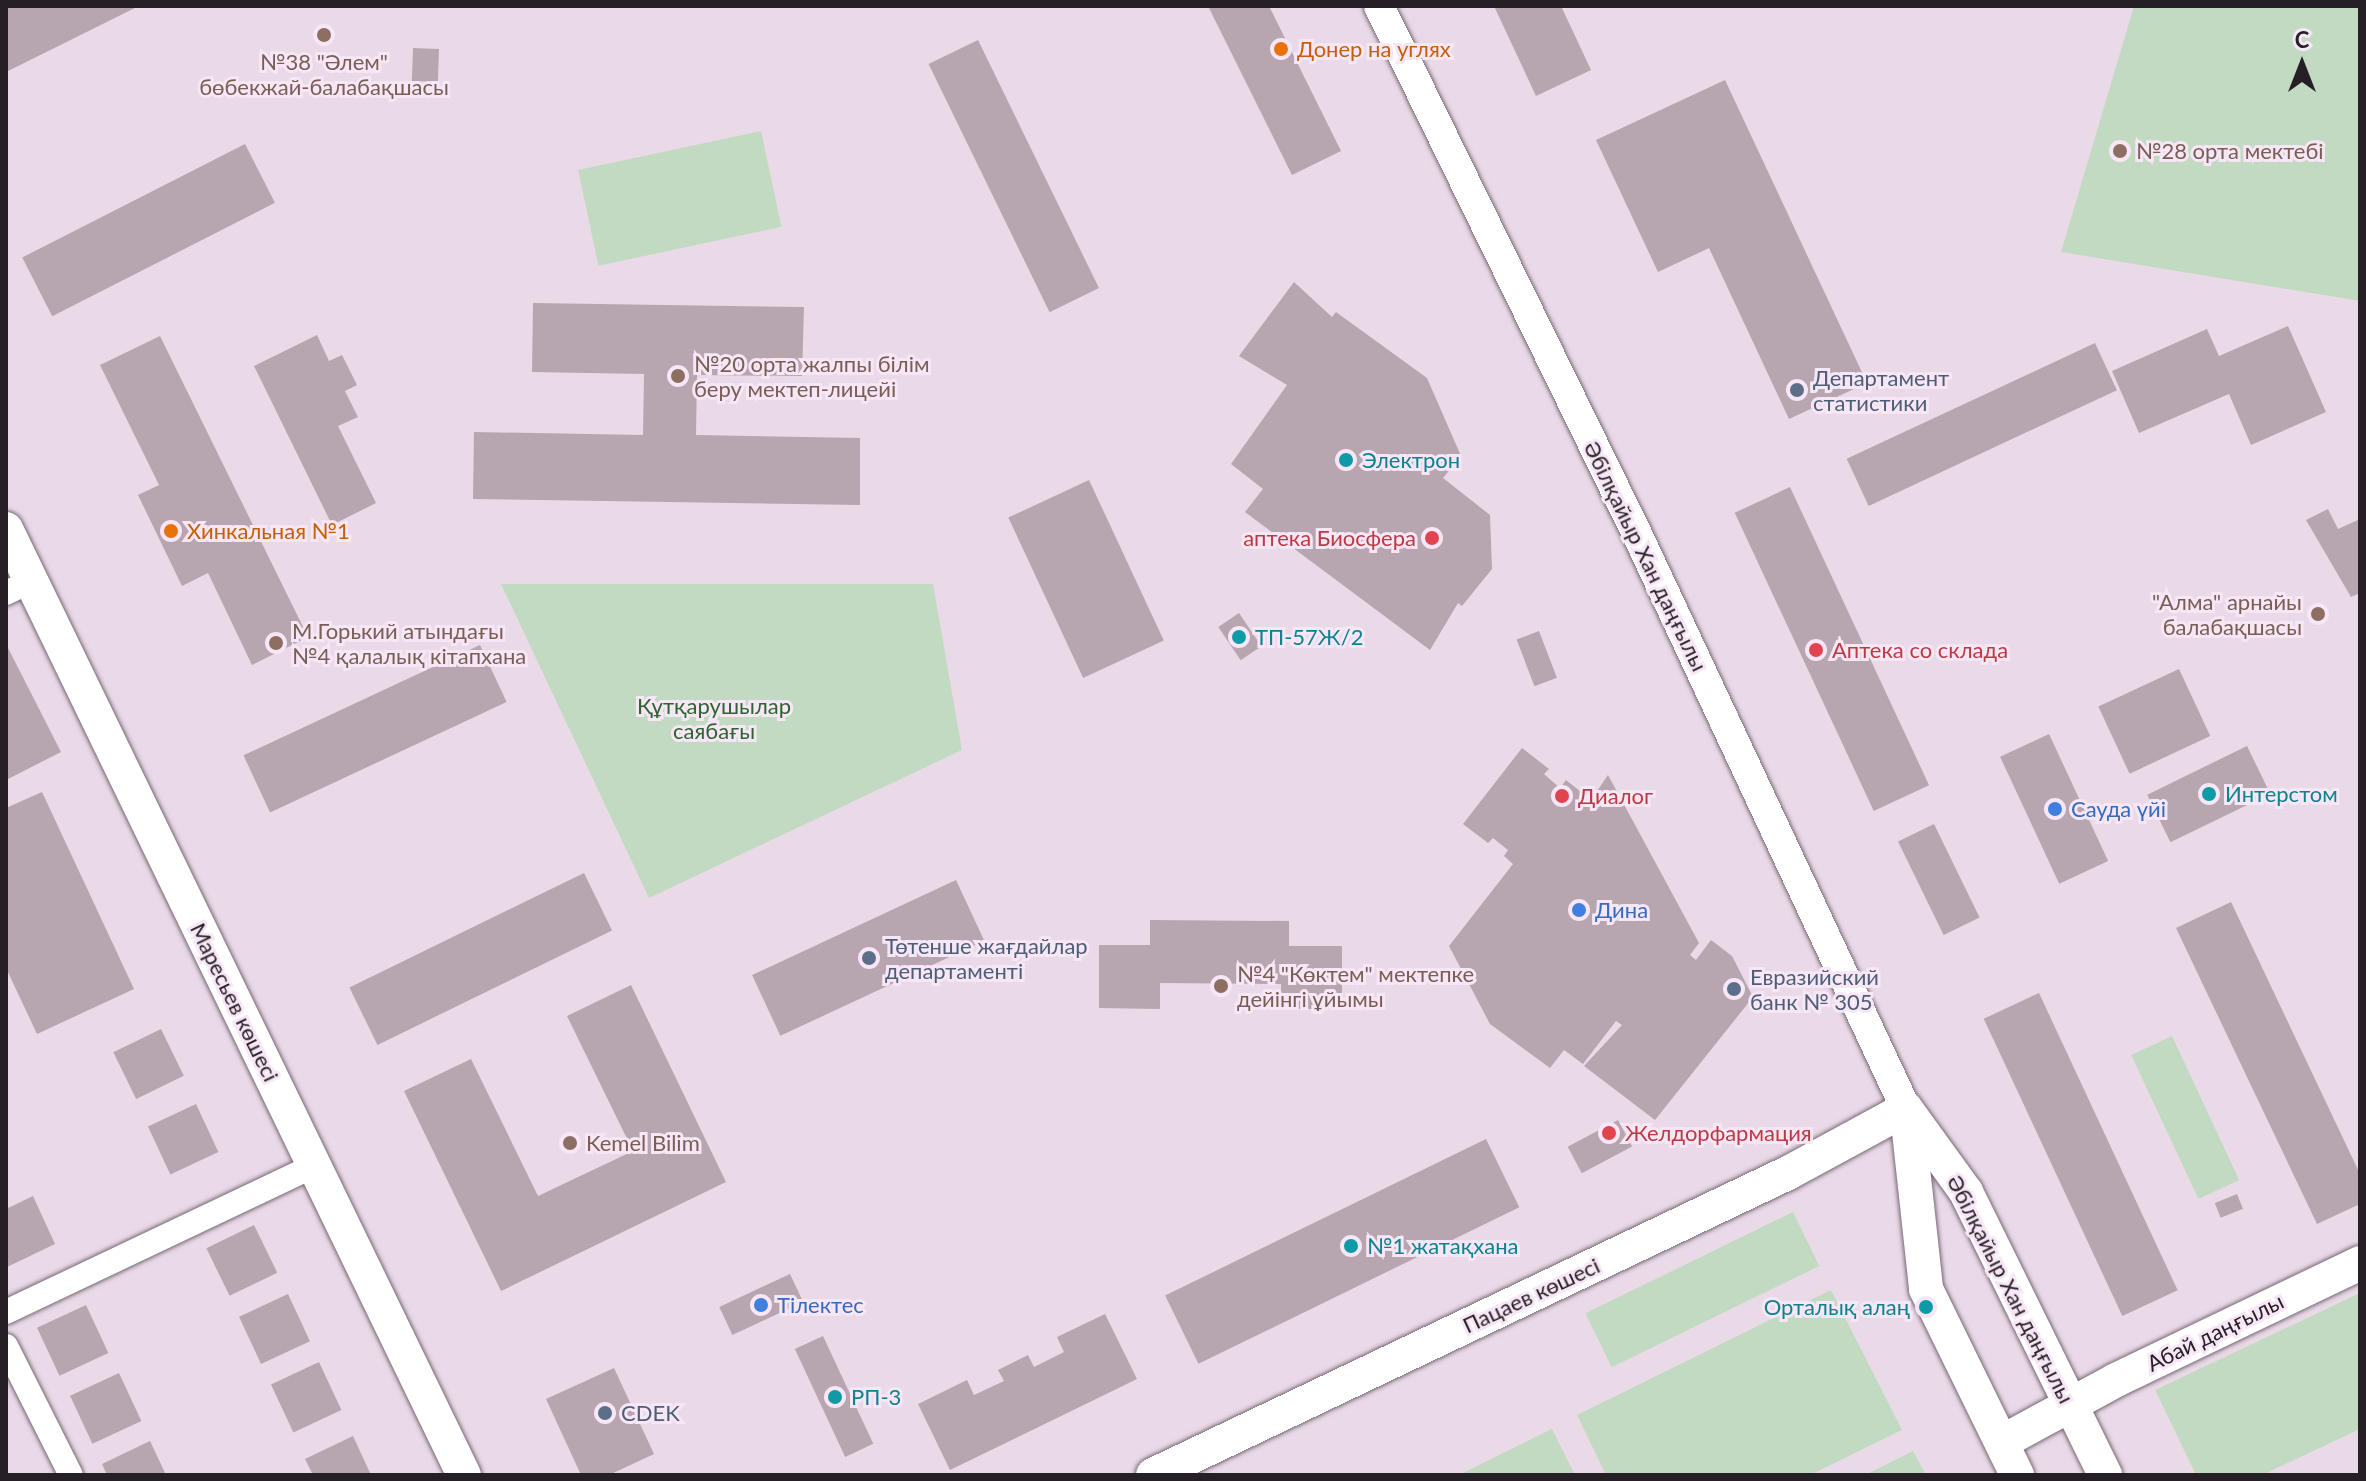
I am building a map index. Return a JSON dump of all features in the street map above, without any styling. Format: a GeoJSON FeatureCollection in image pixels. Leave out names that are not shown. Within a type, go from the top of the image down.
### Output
{"type":"FeatureCollection","features":[{"type":"Feature","properties":{"kind":"main road","name":"Маресьев көшесі"},"geometry":{"type":"LineString","coordinates":[[6,529],[19,587],[314,1166],[464,1475]]}},
{"type":"Feature","properties":{"kind":"main road","name":"Әбілқайыр Хан даңғылы"},"geometry":{"type":"LineString","coordinates":[[1906,1109],[1966,1192],[2105,1475]]}},
{"type":"Feature","properties":{"kind":"main road","name":"Әбілқайыр Хан даңғылы"},"geometry":{"type":"LineString","coordinates":[[1906,1109],[1926,1289],[2017,1475]]}},
{"type":"Feature","properties":{"kind":"main road","name":"Пацаев көшесі"},"geometry":{"type":"LineString","coordinates":[[1153,1475],[1788,1173],[1906,1109]]}},
{"type":"Feature","properties":{"kind":"main road","name":"Абай даңғылы"},"geometry":{"type":"LineString","coordinates":[[2002,1442],[2116,1380],[2360,1263]]}},
{"type":"Feature","properties":{"kind":"street","name":"Әбілқайыр Хан даңғылы"},"geometry":{"type":"LineString","coordinates":[[1379,6],[1650,563],[1906,1109]]}},
{"type":"Feature","properties":{"kind":"street"},"geometry":{"type":"LineString","coordinates":[[6,1312],[314,1166]]}},
{"type":"Feature","properties":{"kind":"street"},"geometry":{"type":"LineString","coordinates":[[6,1346],[71,1475]]}},
{"type":"Feature","properties":{"kind":"green space"},"geometry":{"type":"Polygon","coordinates":[[[2134,6],[2360,6],[2360,301],[2061,252],[2134,6]]]}},
{"type":"Feature","properties":{"kind":"green space"},"geometry":{"type":"Polygon","coordinates":[[[761,131],[781,227],[598,266],[578,170],[761,131]]]}},
{"type":"Feature","properties":{"kind":"green space","name":"Құтқарушылар саябағы"},"geometry":{"type":"Polygon","coordinates":[[[501,584],[933,584],[962,750],[649,898],[501,584]]]}},
{"type":"Feature","properties":{"kind":"green space"},"geometry":{"type":"Polygon","coordinates":[[[2172,1036],[2239,1180],[2198,1199],[2131,1055],[2172,1036]]]}},
{"type":"Feature","properties":{"kind":"green space"},"geometry":{"type":"Polygon","coordinates":[[[1793,1212],[1819,1266],[1612,1367],[1585,1313],[1793,1212]]]}},
{"type":"Feature","properties":{"kind":"green space"},"geometry":{"type":"Polygon","coordinates":[[[1831,1290],[1902,1430],[1810,1475],[1606,1475],[1577,1415],[1831,1290]]]}},
{"type":"Feature","properties":{"kind":"green space"},"geometry":{"type":"Polygon","coordinates":[[[2360,1293],[2360,1429],[2262,1475],[2196,1475],[2155,1390],[2360,1293]]]}},
{"type":"Feature","properties":{"kind":"green space"},"geometry":{"type":"Polygon","coordinates":[[[1552,1429],[1575,1475],[1459,1475],[1552,1429]]]}},
{"type":"Feature","properties":{"kind":"green space"},"geometry":{"type":"Polygon","coordinates":[[[1913,1451],[1926,1475],[1865,1475],[1913,1451]]]}},
{"type":"Feature","properties":{"kind":"building"},"geometry":{"type":"Polygon","coordinates":[[[6,6],[139,6],[6,72],[6,6]]]}},
{"type":"Feature","properties":{"kind":"building"},"geometry":{"type":"Polygon","coordinates":[[[1208,6],[1269,6],[1341,151],[1292,175],[1208,6]]]}},
{"type":"Feature","properties":{"kind":"building"},"geometry":{"type":"Polygon","coordinates":[[[1494,6],[1561,6],[1591,70],[1536,96],[1494,6]]]}},
{"type":"Feature","properties":{"kind":"building"},"geometry":{"type":"Polygon","coordinates":[[[978,40],[1099,288],[1050,312],[929,64],[978,40]]]}},
{"type":"Feature","properties":{"kind":"building"},"geometry":{"type":"Polygon","coordinates":[[[413,48],[439,49],[438,82],[412,81],[413,48]]]}},
{"type":"Feature","properties":{"kind":"building"},"geometry":{"type":"Polygon","coordinates":[[[1725,80],[1867,383],[1789,419],[1709,248],[1658,272],[1596,140],[1725,80]]]}},
{"type":"Feature","properties":{"kind":"building"},"geometry":{"type":"Polygon","coordinates":[[[245,144],[275,203],[52,316],[22,257],[245,144]]]}},
{"type":"Feature","properties":{"kind":"building","name":"Электрон"},"geometry":{"type":"Polygon","coordinates":[[[1294,282],[1332,317],[1336,312],[1427,378],[1461,456],[1443,478],[1490,515],[1492,569],[1462,606],[1458,603],[1430,650],[1245,512],[1263,489],[1231,464],[1287,385],[1239,356],[1294,282]]]}},
{"type":"Feature","properties":{"kind":"building"},"geometry":{"type":"Polygon","coordinates":[[[533,303],[804,307],[802,376],[697,375],[696,435],[860,438],[860,505],[473,499],[474,432],[643,435],[644,374],[532,372],[533,303]]]}},
{"type":"Feature","properties":{"kind":"building"},"geometry":{"type":"Polygon","coordinates":[[[2288,326],[2326,412],[2251,445],[2229,394],[2139,433],[2112,371],[2207,329],[2219,356],[2288,326]]]}},
{"type":"Feature","properties":{"kind":"building"},"geometry":{"type":"Polygon","coordinates":[[[317,335],[329,361],[342,355],[357,385],[345,391],[358,417],[338,426],[376,503],[332,525],[254,366],[317,335]]]}},
{"type":"Feature","properties":{"kind":"building"},"geometry":{"type":"Polygon","coordinates":[[[160,336],[308,637],[252,665],[208,573],[182,586],[138,495],[159,485],[100,365],[160,336]]]}},
{"type":"Feature","properties":{"kind":"building"},"geometry":{"type":"Polygon","coordinates":[[[2095,343],[2117,390],[1869,506],[1847,459],[2095,343]]]}},
{"type":"Feature","properties":{"kind":"building"},"geometry":{"type":"Polygon","coordinates":[[[1089,480],[1164,640],[1083,678],[1008,518],[1089,480]]]}},
{"type":"Feature","properties":{"kind":"building"},"geometry":{"type":"Polygon","coordinates":[[[1790,487],[1929,785],[1874,811],[1735,513],[1790,487]]]}},
{"type":"Feature","properties":{"kind":"building"},"geometry":{"type":"Polygon","coordinates":[[[2328,509],[2338,529],[2360,519],[2360,593],[2351,597],[2306,520],[2328,509]]]}},
{"type":"Feature","properties":{"kind":"building","name":"ТП-57Ж/2"},"geometry":{"type":"Polygon","coordinates":[[[1239,613],[1261,646],[1241,660],[1218,627],[1239,613]]]}},
{"type":"Feature","properties":{"kind":"building"},"geometry":{"type":"Polygon","coordinates":[[[1539,631],[1557,678],[1535,686],[1517,640],[1539,631]]]}},
{"type":"Feature","properties":{"kind":"building"},"geometry":{"type":"Polygon","coordinates":[[[6,644],[61,752],[6,780],[6,644]]]}},
{"type":"Feature","properties":{"kind":"building"},"geometry":{"type":"Polygon","coordinates":[[[480,645],[507,702],[270,812],[243,755],[480,645]]]}},
{"type":"Feature","properties":{"kind":"building"},"geometry":{"type":"Polygon","coordinates":[[[2179,669],[2210,736],[2130,774],[2098,707],[2179,669]]]}},
{"type":"Feature","properties":{"kind":"building","name":"Сауда үйі"},"geometry":{"type":"Polygon","coordinates":[[[2049,734],[2108,861],[2059,884],[2000,757],[2049,734]]]}},
{"type":"Feature","properties":{"kind":"building","name":"Интерстом"},"geometry":{"type":"Polygon","coordinates":[[[2247,746],[2270,794],[2170,842],[2147,795],[2247,746]]]}},
{"type":"Feature","properties":{"kind":"building","name":"Дина"},"geometry":{"type":"Polygon","coordinates":[[[1522,748],[1549,769],[1544,774],[1560,788],[1566,780],[1591,800],[1608,775],[1699,943],[1690,955],[1696,960],[1711,940],[1732,956],[1753,997],[1655,1120],[1584,1066],[1622,1025],[1616,1021],[1583,1064],[1564,1050],[1550,1068],[1490,1024],[1449,946],[1513,864],[1504,856],[1508,850],[1493,838],[1488,843],[1463,824],[1522,748]]]}},
{"type":"Feature","properties":{"kind":"building"},"geometry":{"type":"Polygon","coordinates":[[[42,792],[134,989],[37,1034],[6,968],[6,808],[42,792]]]}},
{"type":"Feature","properties":{"kind":"building"},"geometry":{"type":"Polygon","coordinates":[[[1934,824],[1980,917],[1944,935],[1898,842],[1934,824]]]}},
{"type":"Feature","properties":{"kind":"building"},"geometry":{"type":"Polygon","coordinates":[[[584,873],[612,931],[377,1045],[349,987],[584,873]]]}},
{"type":"Feature","properties":{"kind":"building","name":"Төтенше жағдайлар департаменті"},"geometry":{"type":"Polygon","coordinates":[[[956,880],[984,941],[780,1036],[752,975],[956,880]]]}},
{"type":"Feature","properties":{"kind":"building"},"geometry":{"type":"Polygon","coordinates":[[[2231,902],[2360,1174],[2360,1204],[2317,1224],[2176,928],[2231,902]]]}},
{"type":"Feature","properties":{"kind":"building"},"geometry":{"type":"Polygon","coordinates":[[[1150,920],[1289,921],[1289,946],[1342,946],[1342,1009],[1281,1009],[1281,984],[1160,983],[1160,1009],[1099,1008],[1099,945],[1150,945],[1150,920]]]}},
{"type":"Feature","properties":{"kind":"building"},"geometry":{"type":"Polygon","coordinates":[[[631,985],[726,1182],[501,1291],[404,1091],[471,1059],[538,1196],[633,1151],[567,1016],[631,985]]]}},
{"type":"Feature","properties":{"kind":"building"},"geometry":{"type":"Polygon","coordinates":[[[2039,993],[2178,1290],[2122,1316],[1984,1019],[2039,993]]]}},
{"type":"Feature","properties":{"kind":"building"},"geometry":{"type":"Polygon","coordinates":[[[161,1029],[184,1076],[136,1099],[113,1052],[161,1029]]]}},
{"type":"Feature","properties":{"kind":"building"},"geometry":{"type":"Polygon","coordinates":[[[196,1104],[218,1152],[170,1174],[148,1126],[196,1104]]]}},
{"type":"Feature","properties":{"kind":"building","name":"Желдорфармация"},"geometry":{"type":"Polygon","coordinates":[[[1618,1120],[1632,1146],[1582,1173],[1568,1147],[1618,1120]]]}},
{"type":"Feature","properties":{"kind":"building","name":"№1 жатақхана"},"geometry":{"type":"Polygon","coordinates":[[[1486,1139],[1519,1207],[1198,1364],[1165,1295],[1486,1139]]]}},
{"type":"Feature","properties":{"kind":"building"},"geometry":{"type":"Polygon","coordinates":[[[2237,1194],[2243,1209],[2221,1218],[2215,1203],[2237,1194]]]}},
{"type":"Feature","properties":{"kind":"building"},"geometry":{"type":"Polygon","coordinates":[[[33,1196],[55,1244],[7,1267],[6,1209],[33,1196]]]}},
{"type":"Feature","properties":{"kind":"building"},"geometry":{"type":"Polygon","coordinates":[[[254,1225],[277,1273],[230,1296],[206,1248],[254,1225]]]}},
{"type":"Feature","properties":{"kind":"building","name":"Тілектес"},"geometry":{"type":"Polygon","coordinates":[[[790,1274],[803,1302],[732,1335],[719,1307],[790,1274]]]}},
{"type":"Feature","properties":{"kind":"building"},"geometry":{"type":"Polygon","coordinates":[[[288,1294],[310,1341],[261,1364],[239,1317],[288,1294]]]}},
{"type":"Feature","properties":{"kind":"building"},"geometry":{"type":"Polygon","coordinates":[[[86,1305],[108,1353],[59,1376],[37,1328],[86,1305]]]}},
{"type":"Feature","properties":{"kind":"building"},"geometry":{"type":"Polygon","coordinates":[[[1105,1314],[1137,1379],[950,1470],[918,1404],[967,1380],[974,1395],[1004,1381],[998,1370],[1028,1355],[1034,1367],[1064,1352],[1057,1337],[1105,1314]]]}},
{"type":"Feature","properties":{"kind":"building","name":"РП-3"},"geometry":{"type":"Polygon","coordinates":[[[823,1336],[873,1444],[845,1457],[795,1349],[823,1336]]]}},
{"type":"Feature","properties":{"kind":"building"},"geometry":{"type":"Polygon","coordinates":[[[319,1362],[341,1410],[293,1432],[271,1384],[319,1362]]]}},
{"type":"Feature","properties":{"kind":"building"},"geometry":{"type":"Polygon","coordinates":[[[614,1368],[654,1454],[609,1475],[581,1475],[546,1399],[614,1368]]]}},
{"type":"Feature","properties":{"kind":"building"},"geometry":{"type":"Polygon","coordinates":[[[119,1373],[141,1421],[92,1444],[70,1396],[119,1373]]]}},
{"type":"Feature","properties":{"kind":"building"},"geometry":{"type":"Polygon","coordinates":[[[353,1436],[371,1475],[313,1475],[305,1459],[353,1436]]]}},
{"type":"Feature","properties":{"kind":"building"},"geometry":{"type":"Polygon","coordinates":[[[150,1441],[166,1475],[107,1475],[102,1464],[150,1441]]]}},
{"type":"Feature","properties":{"kind":"place","name":"№38 \"Әлем\" бөбекжай-балабақшасы"},"geometry":{"type":"Point","coordinates":[324,35]}},
{"type":"Feature","properties":{"kind":"place","name":"Донер на углях"},"geometry":{"type":"Point","coordinates":[1281,49]}},
{"type":"Feature","properties":{"kind":"place","name":"№28 орта мектебі"},"geometry":{"type":"Point","coordinates":[2120,151]}},
{"type":"Feature","properties":{"kind":"place","name":"№20 орта жалпы білім беру мектеп-лицейі"},"geometry":{"type":"Point","coordinates":[678,376]}},
{"type":"Feature","properties":{"kind":"place","name":"Департамент статистики"},"geometry":{"type":"Point","coordinates":[1797,390]}},
{"type":"Feature","properties":{"kind":"place","name":"Электрон"},"geometry":{"type":"Point","coordinates":[1346,460]}},
{"type":"Feature","properties":{"kind":"place","name":"Хинкальная №1"},"geometry":{"type":"Point","coordinates":[171,531]}},
{"type":"Feature","properties":{"kind":"place","name":"аптека Биосфера"},"geometry":{"type":"Point","coordinates":[1432,538]}},
{"type":"Feature","properties":{"kind":"place","name":"\"Алма\" арнайы балабақшасы"},"geometry":{"type":"Point","coordinates":[2318,614]}},
{"type":"Feature","properties":{"kind":"place","name":"ТП-57Ж/2"},"geometry":{"type":"Point","coordinates":[1239,637]}},
{"type":"Feature","properties":{"kind":"place","name":"М.Горький атындағы №4 қалалық кітапхана"},"geometry":{"type":"Point","coordinates":[276,643]}},
{"type":"Feature","properties":{"kind":"place","name":"Аптека со склада"},"geometry":{"type":"Point","coordinates":[1816,650]}},
{"type":"Feature","properties":{"kind":"place","name":"Интерстом"},"geometry":{"type":"Point","coordinates":[2209,794]}},
{"type":"Feature","properties":{"kind":"place","name":"Диалог"},"geometry":{"type":"Point","coordinates":[1562,796]}},
{"type":"Feature","properties":{"kind":"place","name":"Сауда үйі"},"geometry":{"type":"Point","coordinates":[2055,809]}},
{"type":"Feature","properties":{"kind":"place","name":"Дина"},"geometry":{"type":"Point","coordinates":[1579,910]}},
{"type":"Feature","properties":{"kind":"place","name":"Төтенше жағдайлар департаменті"},"geometry":{"type":"Point","coordinates":[869,958]}},
{"type":"Feature","properties":{"kind":"place","name":"№4 \"Көктем\" мектепке дейінгі ұйымы"},"geometry":{"type":"Point","coordinates":[1221,986]}},
{"type":"Feature","properties":{"kind":"place","name":"Евразийский банк № 305"},"geometry":{"type":"Point","coordinates":[1734,989]}},
{"type":"Feature","properties":{"kind":"place","name":"Желдорфармация"},"geometry":{"type":"Point","coordinates":[1609,1133]}},
{"type":"Feature","properties":{"kind":"place","name":"Kemel Bilim"},"geometry":{"type":"Point","coordinates":[570,1143]}},
{"type":"Feature","properties":{"kind":"place","name":"№1 жатақхана"},"geometry":{"type":"Point","coordinates":[1351,1246]}},
{"type":"Feature","properties":{"kind":"place","name":"Тілектес"},"geometry":{"type":"Point","coordinates":[761,1305]}},
{"type":"Feature","properties":{"kind":"place","name":"Орталық алаң"},"geometry":{"type":"Point","coordinates":[1926,1307]}},
{"type":"Feature","properties":{"kind":"place","name":"РП-3"},"geometry":{"type":"Point","coordinates":[835,1397]}},
{"type":"Feature","properties":{"kind":"place","name":"CDEK"},"geometry":{"type":"Point","coordinates":[605,1413]}}]}
